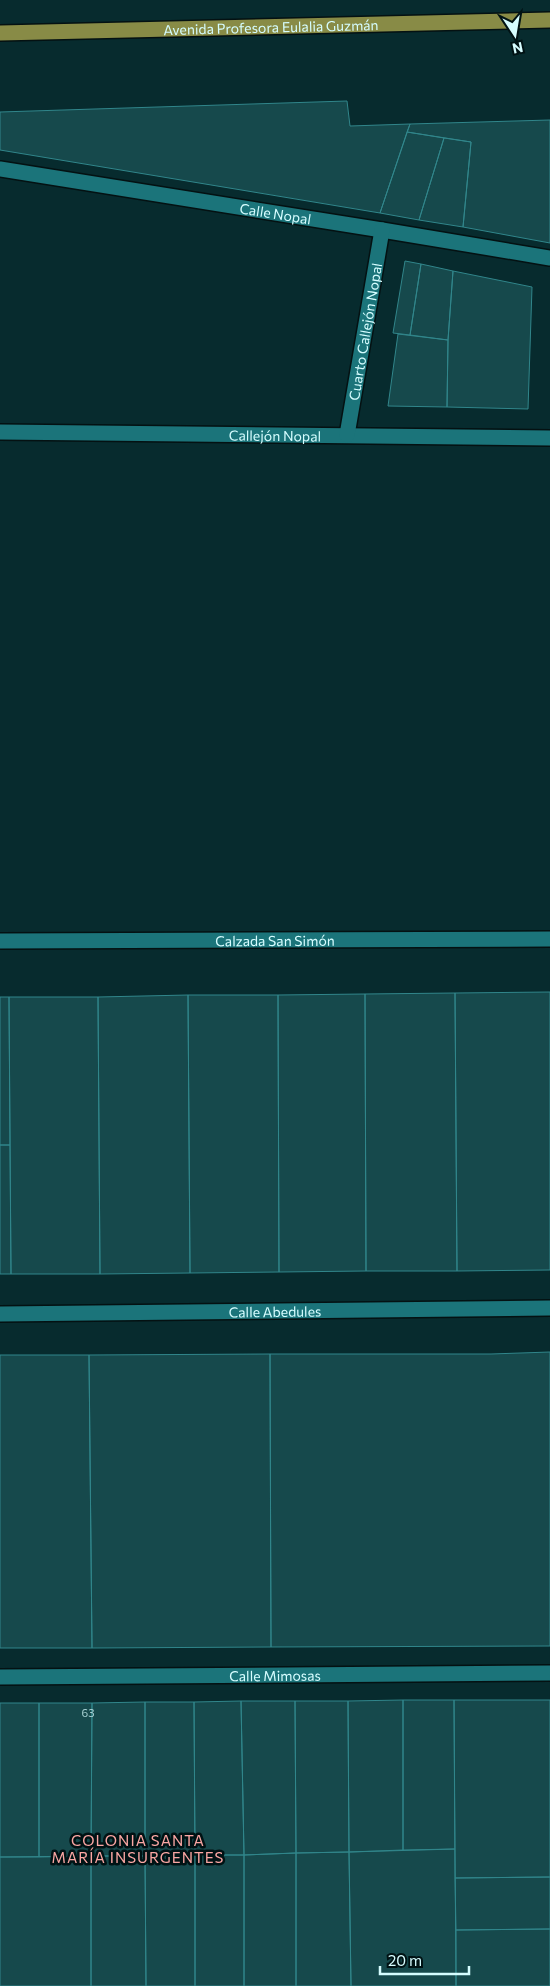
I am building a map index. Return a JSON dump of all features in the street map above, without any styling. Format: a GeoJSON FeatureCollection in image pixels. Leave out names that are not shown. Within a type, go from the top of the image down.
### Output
{"type":"FeatureCollection","features":[{"type":"Feature","properties":{"kind":"main road","name":"Avenida Profesora Eulalia Guzmán"},"geometry":{"type":"LineString","coordinates":[[0,33],[548,19]]}},
{"type":"Feature","properties":{"kind":"street","name":"Calle Nopal"},"geometry":{"type":"LineString","coordinates":[[0,169],[550,258]]}},
{"type":"Feature","properties":{"kind":"street","name":"Cuarto Callejón Nopal"},"geometry":{"type":"LineString","coordinates":[[347,434],[382,230]]}},
{"type":"Feature","properties":{"kind":"street","name":"Callejón Nopal"},"geometry":{"type":"LineString","coordinates":[[0,432],[347,434],[550,438]]}},
{"type":"Feature","properties":{"kind":"street","name":"Calzada San Simón"},"geometry":{"type":"LineString","coordinates":[[0,942],[550,939]]}},
{"type":"Feature","properties":{"kind":"street","name":"Calle Abedules"},"geometry":{"type":"LineString","coordinates":[[0,1314],[550,1308]]}},
{"type":"Feature","properties":{"kind":"street","name":"Calle Mimosas"},"geometry":{"type":"LineString","coordinates":[[0,1677],[550,1673]]}},
{"type":"Feature","properties":{"kind":"building"},"geometry":{"type":"Polygon","coordinates":[[[347,101],[350,126],[410,124],[380,213],[0,150],[0,112],[347,101]]]}},
{"type":"Feature","properties":{"kind":"building"},"geometry":{"type":"Polygon","coordinates":[[[550,120],[550,243],[463,227],[471,142],[407,132],[410,124],[550,120]]]}},
{"type":"Feature","properties":{"kind":"building"},"geometry":{"type":"Polygon","coordinates":[[[407,132],[444,138],[419,220],[380,213],[407,132]]]}},
{"type":"Feature","properties":{"kind":"building"},"geometry":{"type":"Polygon","coordinates":[[[444,138],[471,142],[463,227],[419,220],[444,138]]]}},
{"type":"Feature","properties":{"kind":"building"},"geometry":{"type":"Polygon","coordinates":[[[405,261],[421,264],[410,335],[393,333],[405,261]]]}},
{"type":"Feature","properties":{"kind":"building"},"geometry":{"type":"Polygon","coordinates":[[[421,264],[453,271],[448,340],[410,335],[421,264]]]}},
{"type":"Feature","properties":{"kind":"building"},"geometry":{"type":"Polygon","coordinates":[[[453,271],[532,287],[528,409],[447,407],[448,340],[453,271]]]}},
{"type":"Feature","properties":{"kind":"building"},"geometry":{"type":"Polygon","coordinates":[[[398,334],[448,340],[447,407],[388,406],[398,334]]]}},
{"type":"Feature","properties":{"kind":"building"},"geometry":{"type":"Polygon","coordinates":[[[550,992],[550,1270],[457,1271],[455,993],[550,992]]]}},
{"type":"Feature","properties":{"kind":"building"},"geometry":{"type":"Polygon","coordinates":[[[455,993],[457,1271],[366,1271],[365,994],[455,993]]]}},
{"type":"Feature","properties":{"kind":"building"},"geometry":{"type":"Polygon","coordinates":[[[365,994],[366,1271],[279,1272],[278,995],[365,994]]]}},
{"type":"Feature","properties":{"kind":"building"},"geometry":{"type":"Polygon","coordinates":[[[188,995],[190,1273],[100,1274],[98,997],[188,995]]]}},
{"type":"Feature","properties":{"kind":"building"},"geometry":{"type":"Polygon","coordinates":[[[188,995],[278,995],[279,1272],[190,1273],[188,995]]]}},
{"type":"Feature","properties":{"kind":"building"},"geometry":{"type":"Polygon","coordinates":[[[0,997],[9,997],[10,1145],[0,1145],[0,997]]]}},
{"type":"Feature","properties":{"kind":"building"},"geometry":{"type":"Polygon","coordinates":[[[9,997],[98,997],[100,1274],[11,1274],[9,997]]]}},
{"type":"Feature","properties":{"kind":"building"},"geometry":{"type":"Polygon","coordinates":[[[0,1145],[10,1145],[11,1274],[0,1274],[0,1145]]]}},
{"type":"Feature","properties":{"kind":"building"},"geometry":{"type":"Polygon","coordinates":[[[550,1352],[550,1646],[271,1647],[270,1354],[491,1354],[550,1352]]]}},
{"type":"Feature","properties":{"kind":"building"},"geometry":{"type":"Polygon","coordinates":[[[270,1354],[271,1647],[92,1648],[89,1355],[270,1354]]]}},
{"type":"Feature","properties":{"kind":"building"},"geometry":{"type":"Polygon","coordinates":[[[0,1355],[89,1355],[92,1648],[0,1648],[0,1355]]]}},
{"type":"Feature","properties":{"kind":"building"},"geometry":{"type":"Polygon","coordinates":[[[403,1700],[403,1850],[349,1852],[348,1701],[403,1700]]]}},
{"type":"Feature","properties":{"kind":"building"},"geometry":{"type":"Polygon","coordinates":[[[403,1700],[454,1700],[455,1849],[403,1850],[403,1700]]]}},
{"type":"Feature","properties":{"kind":"building"},"geometry":{"type":"Polygon","coordinates":[[[454,1700],[550,1700],[550,1877],[455,1878],[454,1700]]]}},
{"type":"Feature","properties":{"kind":"building"},"geometry":{"type":"Polygon","coordinates":[[[241,1701],[295,1701],[296,1853],[244,1855],[241,1701]]]}},
{"type":"Feature","properties":{"kind":"building"},"geometry":{"type":"Polygon","coordinates":[[[241,1701],[244,1855],[195,1855],[194,1702],[241,1701]]]}},
{"type":"Feature","properties":{"kind":"building"},"geometry":{"type":"Polygon","coordinates":[[[295,1701],[348,1701],[349,1852],[296,1853],[295,1701]]]}},
{"type":"Feature","properties":{"kind":"building"},"geometry":{"type":"Polygon","coordinates":[[[145,1702],[145,1856],[91,1856],[92,1703],[145,1702]]]}},
{"type":"Feature","properties":{"kind":"building"},"geometry":{"type":"Polygon","coordinates":[[[145,1702],[194,1702],[195,1855],[145,1856],[145,1702]]]}},
{"type":"Feature","properties":{"kind":"building"},"geometry":{"type":"Polygon","coordinates":[[[0,1703],[39,1703],[39,1857],[0,1857],[0,1703]]]}},
{"type":"Feature","properties":{"kind":"building"},"geometry":{"type":"Polygon","coordinates":[[[39,1703],[92,1703],[91,1856],[39,1857],[39,1703]]]}},
{"type":"Feature","properties":{"kind":"building"},"geometry":{"type":"Polygon","coordinates":[[[455,1849],[456,1986],[351,1986],[349,1852],[455,1849]]]}},
{"type":"Feature","properties":{"kind":"building"},"geometry":{"type":"Polygon","coordinates":[[[349,1852],[351,1986],[296,1986],[296,1853],[349,1852]]]}},
{"type":"Feature","properties":{"kind":"building"},"geometry":{"type":"Polygon","coordinates":[[[296,1853],[296,1986],[244,1986],[244,1855],[296,1853]]]}},
{"type":"Feature","properties":{"kind":"building"},"geometry":{"type":"Polygon","coordinates":[[[195,1855],[195,1986],[146,1986],[145,1856],[195,1855]]]}},
{"type":"Feature","properties":{"kind":"building"},"geometry":{"type":"Polygon","coordinates":[[[195,1855],[244,1855],[244,1986],[195,1986],[195,1855]]]}},
{"type":"Feature","properties":{"kind":"building"},"geometry":{"type":"Polygon","coordinates":[[[91,1856],[91,1986],[0,1986],[0,1857],[91,1856]]]}},
{"type":"Feature","properties":{"kind":"building"},"geometry":{"type":"Polygon","coordinates":[[[91,1856],[145,1856],[146,1986],[91,1986],[91,1856]]]}},
{"type":"Feature","properties":{"kind":"building"},"geometry":{"type":"Polygon","coordinates":[[[550,1877],[550,1929],[456,1930],[455,1878],[550,1877]]]}},
{"type":"Feature","properties":{"kind":"building"},"geometry":{"type":"Polygon","coordinates":[[[550,1929],[550,1986],[456,1986],[456,1930],[550,1929]]]}},
{"type":"Feature","properties":{"kind":"district","name":"COLONIA SANTA MARÍA INSURGENTES"},"geometry":{"type":"Point","coordinates":[138,1848]}}]}
